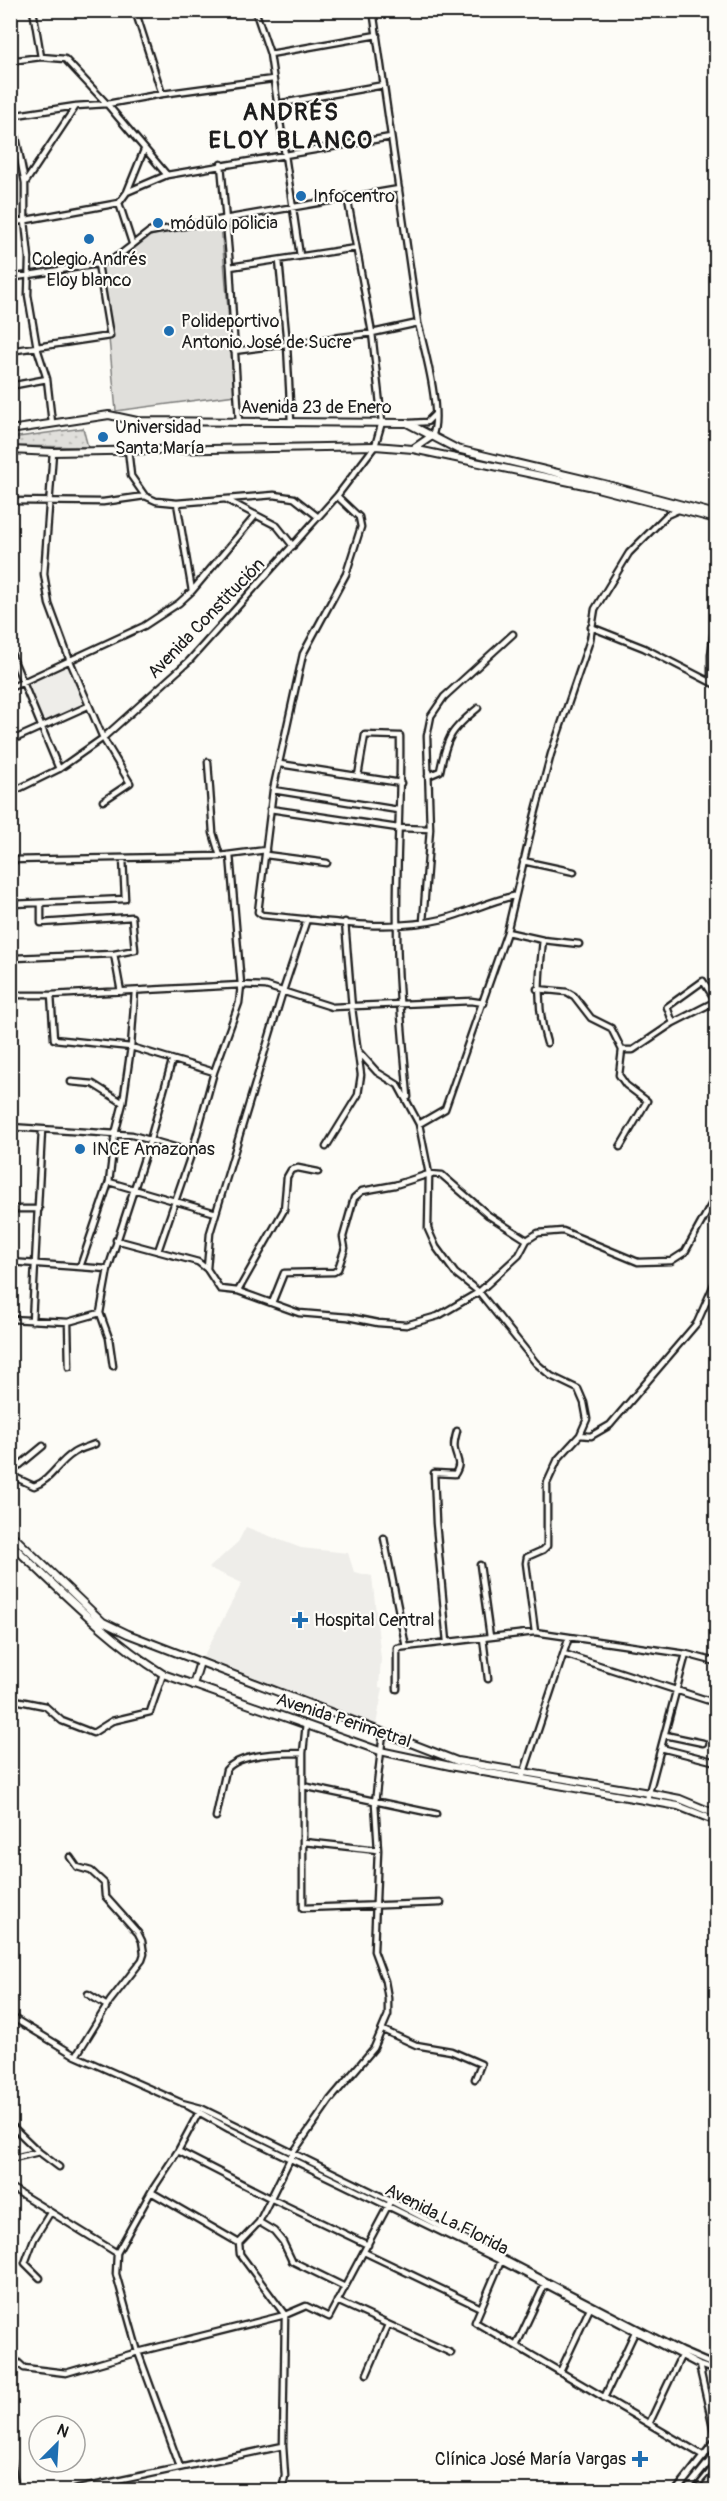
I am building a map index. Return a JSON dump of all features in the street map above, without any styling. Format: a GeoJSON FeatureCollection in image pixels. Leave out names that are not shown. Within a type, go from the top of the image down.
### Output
{"type":"FeatureCollection","features":[{"type":"Feature","properties":{"kind":"main road","name":"Avenida 23 de Enero"},"geometry":{"type":"LineString","coordinates":[[10,430],[109,415],[137,422],[410,423],[457,449],[717,514]]}},
{"type":"Feature","properties":{"kind":"main road"},"geometry":{"type":"LineString","coordinates":[[420,429],[425,435],[423,444]]}},
{"type":"Feature","properties":{"kind":"main road"},"geometry":{"type":"LineString","coordinates":[[413,449],[432,436]]}},
{"type":"Feature","properties":{"kind":"main road"},"geometry":{"type":"LineString","coordinates":[[10,450],[53,452],[375,446],[413,449],[589,486],[717,519]]}},
{"type":"Feature","properties":{"kind":"main road","name":"Avenida Perimetral"},"geometry":{"type":"LineString","coordinates":[[10,1533],[103,1622],[200,1662],[457,1761],[648,1796],[680,1799],[717,1814]]}},
{"type":"Feature","properties":{"kind":"main road","name":"Avenida Perimetral"},"geometry":{"type":"LineString","coordinates":[[10,1544],[96,1624],[163,1674],[380,1751],[454,1767],[523,1774]]}},
{"type":"Feature","properties":{"kind":"main road"},"geometry":{"type":"LineString","coordinates":[[193,1685],[200,1662]]}},
{"type":"Feature","properties":{"kind":"main road","name":"Avenida Perimetral"},"geometry":{"type":"LineString","coordinates":[[648,1796],[717,1821]]}},
{"type":"Feature","properties":{"kind":"street"},"geometry":{"type":"LineString","coordinates":[[33,10],[41,57]]}},
{"type":"Feature","properties":{"kind":"street"},"geometry":{"type":"LineString","coordinates":[[135,10],[162,94]]}},
{"type":"Feature","properties":{"kind":"street"},"geometry":{"type":"LineString","coordinates":[[255,10],[270,54],[300,256]]}},
{"type":"Feature","properties":{"kind":"street"},"geometry":{"type":"LineString","coordinates":[[373,10],[418,323],[431,373],[435,424],[432,436]]}},
{"type":"Feature","properties":{"kind":"street"},"geometry":{"type":"LineString","coordinates":[[270,54],[377,35]]}},
{"type":"Feature","properties":{"kind":"street"},"geometry":{"type":"LineString","coordinates":[[10,61],[41,57],[65,59],[107,104],[166,175]]}},
{"type":"Feature","properties":{"kind":"street"},"geometry":{"type":"LineString","coordinates":[[52,423],[47,379],[37,348],[28,295],[30,276],[25,221],[25,183],[11,116],[273,79]]}},
{"type":"Feature","properties":{"kind":"street"},"geometry":{"type":"LineString","coordinates":[[277,104],[384,85]]}},
{"type":"Feature","properties":{"kind":"street"},"geometry":{"type":"LineString","coordinates":[[25,183],[76,106]]}},
{"type":"Feature","properties":{"kind":"street"},"geometry":{"type":"LineString","coordinates":[[127,192],[166,175],[391,137]]}},
{"type":"Feature","properties":{"kind":"street"},"geometry":{"type":"LineString","coordinates":[[10,223],[119,203],[127,192],[144,150]]}},
{"type":"Feature","properties":{"kind":"street"},"geometry":{"type":"LineString","coordinates":[[221,165],[230,267],[239,423]]}},
{"type":"Feature","properties":{"kind":"street"},"geometry":{"type":"LineString","coordinates":[[10,278],[98,264],[118,256],[149,232],[347,196],[399,189]]}},
{"type":"Feature","properties":{"kind":"street"},"geometry":{"type":"LineString","coordinates":[[347,196],[372,333],[382,422]]}},
{"type":"Feature","properties":{"kind":"street"},"geometry":{"type":"LineString","coordinates":[[119,203],[132,243]]}},
{"type":"Feature","properties":{"kind":"street"},"geometry":{"type":"LineString","coordinates":[[230,267],[356,248]]}},
{"type":"Feature","properties":{"kind":"street"},"geometry":{"type":"LineString","coordinates":[[279,260],[291,422]]}},
{"type":"Feature","properties":{"kind":"street"},"geometry":{"type":"LineString","coordinates":[[10,351],[110,336],[98,264]]}},
{"type":"Feature","properties":{"kind":"street"},"geometry":{"type":"LineString","coordinates":[[234,351],[372,333],[418,323]]}},
{"type":"Feature","properties":{"kind":"street"},"geometry":{"type":"LineString","coordinates":[[10,386],[47,379]]}},
{"type":"Feature","properties":{"kind":"street"},"geometry":{"type":"LineString","coordinates":[[410,423],[427,422],[434,416]]}},
{"type":"Feature","properties":{"kind":"street","name":"Avenida Constitución"},"geometry":{"type":"LineString","coordinates":[[10,793],[59,768],[103,738],[189,661],[293,546],[316,516],[337,496],[375,446],[382,422]]}},
{"type":"Feature","properties":{"kind":"street"},"geometry":{"type":"LineString","coordinates":[[128,449],[131,476],[145,496]]}},
{"type":"Feature","properties":{"kind":"street"},"geometry":{"type":"LineString","coordinates":[[53,452],[45,584],[49,604],[88,706],[103,738],[130,783],[103,801]]}},
{"type":"Feature","properties":{"kind":"street"},"geometry":{"type":"LineString","coordinates":[[10,501],[103,502],[145,496],[167,503],[177,503],[274,495],[294,498],[316,516]]}},
{"type":"Feature","properties":{"kind":"street"},"geometry":{"type":"LineString","coordinates":[[337,496],[359,517],[361,526],[346,574],[303,654],[273,790],[258,912],[262,915],[397,925],[443,919],[488,902],[514,896]]}},
{"type":"Feature","properties":{"kind":"street"},"geometry":{"type":"LineString","coordinates":[[224,499],[277,526],[293,546]]}},
{"type":"Feature","properties":{"kind":"street"},"geometry":{"type":"LineString","coordinates":[[177,503],[192,591]]}},
{"type":"Feature","properties":{"kind":"street"},"geometry":{"type":"LineString","coordinates":[[419,1124],[445,1109],[484,1003],[507,932],[514,896],[551,754],[590,640],[591,627],[600,598],[629,553],[667,515],[680,509]]}},
{"type":"Feature","properties":{"kind":"street"},"geometry":{"type":"LineString","coordinates":[[10,688],[144,626],[179,603],[192,591],[256,515]]}},
{"type":"Feature","properties":{"kind":"street"},"geometry":{"type":"LineString","coordinates":[[714,683],[711,655],[717,611]]}},
{"type":"Feature","properties":{"kind":"street"},"geometry":{"type":"LineString","coordinates":[[591,627],[644,648],[714,683]]}},
{"type":"Feature","properties":{"kind":"street"},"geometry":{"type":"LineString","coordinates":[[423,922],[430,829],[427,736],[431,716],[444,697],[513,634]]}},
{"type":"Feature","properties":{"kind":"street"},"geometry":{"type":"LineString","coordinates":[[11,652],[59,768]]}},
{"type":"Feature","properties":{"kind":"street"},"geometry":{"type":"LineString","coordinates":[[10,741],[88,706]]}},
{"type":"Feature","properties":{"kind":"street"},"geometry":{"type":"LineString","coordinates":[[428,776],[440,771],[445,748],[454,728],[478,708]]}},
{"type":"Feature","properties":{"kind":"street"},"geometry":{"type":"LineString","coordinates":[[358,776],[365,735],[400,736],[397,925],[400,1005],[408,1100]]}},
{"type":"Feature","properties":{"kind":"street"},"geometry":{"type":"LineString","coordinates":[[208,762],[213,833],[220,856]]}},
{"type":"Feature","properties":{"kind":"street"},"geometry":{"type":"LineString","coordinates":[[280,764],[401,783]]}},
{"type":"Feature","properties":{"kind":"street"},"geometry":{"type":"LineString","coordinates":[[273,790],[398,810]]}},
{"type":"Feature","properties":{"kind":"street"},"geometry":{"type":"LineString","coordinates":[[270,809],[398,828],[430,829]]}},
{"type":"Feature","properties":{"kind":"street"},"geometry":{"type":"LineString","coordinates":[[10,922],[13,922],[11,860],[220,856],[266,852],[327,863]]}},
{"type":"Feature","properties":{"kind":"street"},"geometry":{"type":"LineString","coordinates":[[158,1251],[192,1152],[214,1072],[239,1003],[241,986],[230,855]]}},
{"type":"Feature","properties":{"kind":"street"},"geometry":{"type":"LineString","coordinates":[[13,904],[125,898],[123,858]]}},
{"type":"Feature","properties":{"kind":"street"},"geometry":{"type":"LineString","coordinates":[[523,861],[574,872]]}},
{"type":"Feature","properties":{"kind":"street"},"geometry":{"type":"LineString","coordinates":[[41,903],[41,923],[132,917],[135,950],[114,954],[14,958],[12,995],[266,986],[332,1007],[352,1008],[471,1001],[484,1003]]}},
{"type":"Feature","properties":{"kind":"street"},"geometry":{"type":"LineString","coordinates":[[207,1269],[210,1233],[307,919]]}},
{"type":"Feature","properties":{"kind":"street"},"geometry":{"type":"LineString","coordinates":[[326,1147],[358,1095],[361,1076],[352,1008],[345,922]]}},
{"type":"Feature","properties":{"kind":"street"},"geometry":{"type":"LineString","coordinates":[[507,932],[543,940],[579,944]]}},
{"type":"Feature","properties":{"kind":"street"},"geometry":{"type":"LineString","coordinates":[[543,940],[537,989],[540,1021],[548,1042]]}},
{"type":"Feature","properties":{"kind":"street"},"geometry":{"type":"LineString","coordinates":[[114,954],[121,992]]}},
{"type":"Feature","properties":{"kind":"street"},"geometry":{"type":"LineString","coordinates":[[622,1050],[633,1050],[673,1023],[716,1001],[703,981],[667,1007],[673,1023]]}},
{"type":"Feature","properties":{"kind":"street"},"geometry":{"type":"LineString","coordinates":[[537,989],[567,992],[574,996],[591,1018],[611,1028],[622,1050],[619,1076],[626,1085],[647,1101],[620,1147]]}},
{"type":"Feature","properties":{"kind":"street"},"geometry":{"type":"LineString","coordinates":[[80,1267],[109,1182],[131,1047],[135,991]]}},
{"type":"Feature","properties":{"kind":"street"},"geometry":{"type":"LineString","coordinates":[[51,995],[54,1039],[131,1047],[214,1072]]}},
{"type":"Feature","properties":{"kind":"street"},"geometry":{"type":"LineString","coordinates":[[358,1052],[377,1072],[398,1085],[419,1124],[429,1174],[428,1229],[436,1247],[455,1274],[479,1292],[536,1362],[551,1376],[578,1389],[584,1403],[586,1419],[580,1435],[558,1459],[548,1483],[547,1545],[543,1550],[527,1557],[535,1632]]}},
{"type":"Feature","properties":{"kind":"street"},"geometry":{"type":"LineString","coordinates":[[113,1366],[109,1338],[100,1313],[108,1269],[116,1239],[135,1190],[172,1061]]}},
{"type":"Feature","properties":{"kind":"street"},"geometry":{"type":"LineString","coordinates":[[71,1082],[93,1084],[123,1103]]}},
{"type":"Feature","properties":{"kind":"street"},"geometry":{"type":"LineString","coordinates":[[10,1127],[115,1134],[150,1140],[192,1152]]}},
{"type":"Feature","properties":{"kind":"street"},"geometry":{"type":"LineString","coordinates":[[32,1321],[33,1263],[39,1209],[42,1130]]}},
{"type":"Feature","properties":{"kind":"street"},"geometry":{"type":"LineString","coordinates":[[238,1291],[284,1210],[287,1177],[291,1170],[298,1168],[318,1172]]}},
{"type":"Feature","properties":{"kind":"street"},"geometry":{"type":"LineString","coordinates":[[272,1303],[284,1273],[334,1272],[338,1269],[345,1248],[343,1237],[354,1198],[362,1191],[395,1185],[429,1174],[442,1175],[488,1215],[527,1240]]}},
{"type":"Feature","properties":{"kind":"street"},"geometry":{"type":"LineString","coordinates":[[109,1182],[216,1213]]}},
{"type":"Feature","properties":{"kind":"street"},"geometry":{"type":"LineString","coordinates":[[116,1239],[198,1262],[207,1269],[220,1289],[238,1291],[299,1313],[406,1325],[438,1316],[479,1292],[519,1254],[527,1240],[538,1233],[563,1231],[638,1262],[671,1261],[685,1252],[717,1196]]}},
{"type":"Feature","properties":{"kind":"street"},"geometry":{"type":"LineString","coordinates":[[10,1209],[39,1209]]}},
{"type":"Feature","properties":{"kind":"street"},"geometry":{"type":"LineString","coordinates":[[10,1262],[108,1269]]}},
{"type":"Feature","properties":{"kind":"street"},"geometry":{"type":"LineString","coordinates":[[580,1435],[591,1436],[610,1425],[697,1323],[716,1280]]}},
{"type":"Feature","properties":{"kind":"street"},"geometry":{"type":"LineString","coordinates":[[10,1319],[68,1322],[100,1313]]}},
{"type":"Feature","properties":{"kind":"street"},"geometry":{"type":"LineString","coordinates":[[68,1322],[69,1367]]}},
{"type":"Feature","properties":{"kind":"street"},"geometry":{"type":"LineString","coordinates":[[447,1642],[434,1473],[455,1474],[460,1467],[459,1458],[454,1451],[457,1431]]}},
{"type":"Feature","properties":{"kind":"street"},"geometry":{"type":"LineString","coordinates":[[10,1475],[34,1486],[43,1483],[74,1452],[95,1444]]}},
{"type":"Feature","properties":{"kind":"street"},"geometry":{"type":"LineString","coordinates":[[10,1470],[20,1465],[42,1446]]}},
{"type":"Feature","properties":{"kind":"street"},"geometry":{"type":"LineString","coordinates":[[384,1538],[406,1647]]}},
{"type":"Feature","properties":{"kind":"street"},"geometry":{"type":"LineString","coordinates":[[480,1565],[490,1637]]}},
{"type":"Feature","properties":{"kind":"street"},"geometry":{"type":"LineString","coordinates":[[397,1689],[397,1648],[535,1632],[686,1654],[717,1662]]}},
{"type":"Feature","properties":{"kind":"street"},"geometry":{"type":"LineString","coordinates":[[523,1774],[569,1637]]}},
{"type":"Feature","properties":{"kind":"street"},"geometry":{"type":"LineString","coordinates":[[483,1638],[488,1679]]}},
{"type":"Feature","properties":{"kind":"street"},"geometry":{"type":"LineString","coordinates":[[564,1654],[717,1703]]}},
{"type":"Feature","properties":{"kind":"street"},"geometry":{"type":"LineString","coordinates":[[648,1796],[686,1654]]}},
{"type":"Feature","properties":{"kind":"street"},"geometry":{"type":"LineString","coordinates":[[10,1698],[45,1706],[62,1721],[93,1733],[112,1721],[150,1712],[163,1674]]}},
{"type":"Feature","properties":{"kind":"street"},"geometry":{"type":"LineString","coordinates":[[306,1724],[303,1753],[303,1908],[441,1903]]}},
{"type":"Feature","properties":{"kind":"street"},"geometry":{"type":"LineString","coordinates":[[282,2490],[285,2476],[283,2446],[285,2315],[240,2254],[239,2243],[259,2222],[292,2155],[330,2100],[374,2049],[388,2015],[385,1981],[374,1951],[378,1850],[375,1803],[383,1732]]}},
{"type":"Feature","properties":{"kind":"street"},"geometry":{"type":"LineString","coordinates":[[665,1735],[703,1743]]}},
{"type":"Feature","properties":{"kind":"street"},"geometry":{"type":"LineString","coordinates":[[661,1748],[717,1762]]}},
{"type":"Feature","properties":{"kind":"street"},"geometry":{"type":"LineString","coordinates":[[216,1817],[226,1770],[230,1766],[259,1754],[303,1753]]}},
{"type":"Feature","properties":{"kind":"street"},"geometry":{"type":"LineString","coordinates":[[303,1786],[375,1803],[436,1814]]}},
{"type":"Feature","properties":{"kind":"street"},"geometry":{"type":"LineString","coordinates":[[304,1842],[378,1850]]}},
{"type":"Feature","properties":{"kind":"street"},"geometry":{"type":"LineString","coordinates":[[70,1857],[77,1867],[91,1871],[105,1883],[105,1896],[116,1911],[129,1922],[142,1941],[144,1949],[142,1960],[108,2006],[76,2056]]}},
{"type":"Feature","properties":{"kind":"street"},"geometry":{"type":"LineString","coordinates":[[88,1994],[108,2006]]}},
{"type":"Feature","properties":{"kind":"street","name":"Avenida La Florida"},"geometry":{"type":"LineString","coordinates":[[10,2016],[76,2056],[200,2111],[390,2203],[681,2356],[717,2371]]}},
{"type":"Feature","properties":{"kind":"street"},"geometry":{"type":"LineString","coordinates":[[383,2030],[416,2045],[451,2051],[481,2064],[475,2079]]}},
{"type":"Feature","properties":{"kind":"street"},"geometry":{"type":"LineString","coordinates":[[180,2467],[138,2352],[116,2274],[117,2253],[200,2111]]}},
{"type":"Feature","properties":{"kind":"street"},"geometry":{"type":"LineString","coordinates":[[10,2124],[39,2152],[59,2167]]}},
{"type":"Feature","properties":{"kind":"street"},"geometry":{"type":"LineString","coordinates":[[178,2151],[368,2245]]}},
{"type":"Feature","properties":{"kind":"street"},"geometry":{"type":"LineString","coordinates":[[10,2159],[39,2152]]}},
{"type":"Feature","properties":{"kind":"street"},"geometry":{"type":"LineString","coordinates":[[10,2187],[117,2253]]}},
{"type":"Feature","properties":{"kind":"street"},"geometry":{"type":"LineString","coordinates":[[151,2192],[239,2243]]}},
{"type":"Feature","properties":{"kind":"street"},"geometry":{"type":"LineString","coordinates":[[10,2355],[24,2368],[66,2373],[138,2352],[285,2315],[306,2306],[328,2317],[390,2203],[681,2351],[717,2366]]}},
{"type":"Feature","properties":{"kind":"street"},"geometry":{"type":"LineString","coordinates":[[40,2278],[25,2263],[34,2239],[50,2212]]}},
{"type":"Feature","properties":{"kind":"street"},"geometry":{"type":"LineString","coordinates":[[259,2222],[274,2231],[283,2242],[291,2261],[345,2287]]}},
{"type":"Feature","properties":{"kind":"street"},"geometry":{"type":"LineString","coordinates":[[364,2252],[481,2308]]}},
{"type":"Feature","properties":{"kind":"street"},"geometry":{"type":"LineString","coordinates":[[501,2261],[475,2322],[704,2456]]}},
{"type":"Feature","properties":{"kind":"street"},"geometry":{"type":"LineString","coordinates":[[516,2346],[545,2284]]}},
{"type":"Feature","properties":{"kind":"street"},"geometry":{"type":"LineString","coordinates":[[337,2301],[451,2353]]}},
{"type":"Feature","properties":{"kind":"street"},"geometry":{"type":"LineString","coordinates":[[560,2372],[590,2308]]}},
{"type":"Feature","properties":{"kind":"street"},"geometry":{"type":"LineString","coordinates":[[366,2374],[388,2325]]}},
{"type":"Feature","properties":{"kind":"street"},"geometry":{"type":"LineString","coordinates":[[604,2398],[635,2332]]}},
{"type":"Feature","properties":{"kind":"street"},"geometry":{"type":"LineString","coordinates":[[649,2424],[681,2356]]}},
{"type":"Feature","properties":{"kind":"street"},"geometry":{"type":"LineString","coordinates":[[677,2490],[716,2440],[699,2365]]}},
{"type":"Feature","properties":{"kind":"street"},"geometry":{"type":"LineString","coordinates":[[74,2490],[283,2446]]}},
{"type":"Feature","properties":{"kind":"street"},"geometry":{"type":"LineString","coordinates":[[686,2490],[717,2454]]}},
{"type":"Feature","properties":{"kind":"street"},"geometry":{"type":"LineString","coordinates":[[10,2455],[16,2490]]}},
{"type":"Feature","properties":{"kind":"street"},"geometry":{"type":"LineString","coordinates":[[701,2490],[717,2473]]}},
{"type":"Feature","properties":{"kind":"shaded area","name":"Polideportivo Antonio José de Sucre"},"geometry":{"type":"Polygon","coordinates":[[[221,224],[235,395],[116,411],[102,266],[118,263],[147,237],[167,231],[221,224]]]}},
{"type":"Feature","properties":{"kind":"shaded area"},"geometry":{"type":"Polygon","coordinates":[[[83,428],[88,447],[11,446],[11,438],[83,428]]]}},
{"type":"Feature","properties":{"kind":"shaded area"},"geometry":{"type":"Polygon","coordinates":[[[67,665],[84,703],[44,721],[27,683],[67,665]]]}},
{"type":"Feature","properties":{"kind":"shaded area","name":"Hospital Central"},"geometry":{"type":"Polygon","coordinates":[[[246,1527],[301,1548],[348,1553],[354,1572],[372,1576],[381,1659],[379,1687],[383,1688],[376,1725],[203,1657],[242,1583],[209,1568],[238,1542],[246,1527]]]}},
{"type":"Feature","properties":{"kind":"place","name":"Infocentro"},"geometry":{"type":"Point","coordinates":[301,196]}},
{"type":"Feature","properties":{"kind":"place","name":"módulo policia"},"geometry":{"type":"Point","coordinates":[158,223]}},
{"type":"Feature","properties":{"kind":"place","name":"Colegio Andrés Eloy blanco"},"geometry":{"type":"Point","coordinates":[89,239]}},
{"type":"Feature","properties":{"kind":"place","name":"Polideportivo Antonio José de Sucre"},"geometry":{"type":"Point","coordinates":[169,331]}},
{"type":"Feature","properties":{"kind":"place","name":"Universidad Santa María"},"geometry":{"type":"Point","coordinates":[103,437]}},
{"type":"Feature","properties":{"kind":"place","name":"INCE Amazonas"},"geometry":{"type":"Point","coordinates":[80,1149]}},
{"type":"Feature","properties":{"kind":"place","name":"Hospital Central"},"geometry":{"type":"Point","coordinates":[300,1620]}},
{"type":"Feature","properties":{"kind":"place","name":"Clínica José María Vargas"},"geometry":{"type":"Point","coordinates":[640,2459]}},
{"type":"Feature","properties":{"kind":"district","name":"ANDRÉS ELOY BLANCO"},"geometry":{"type":"Point","coordinates":[291,126]}}]}
